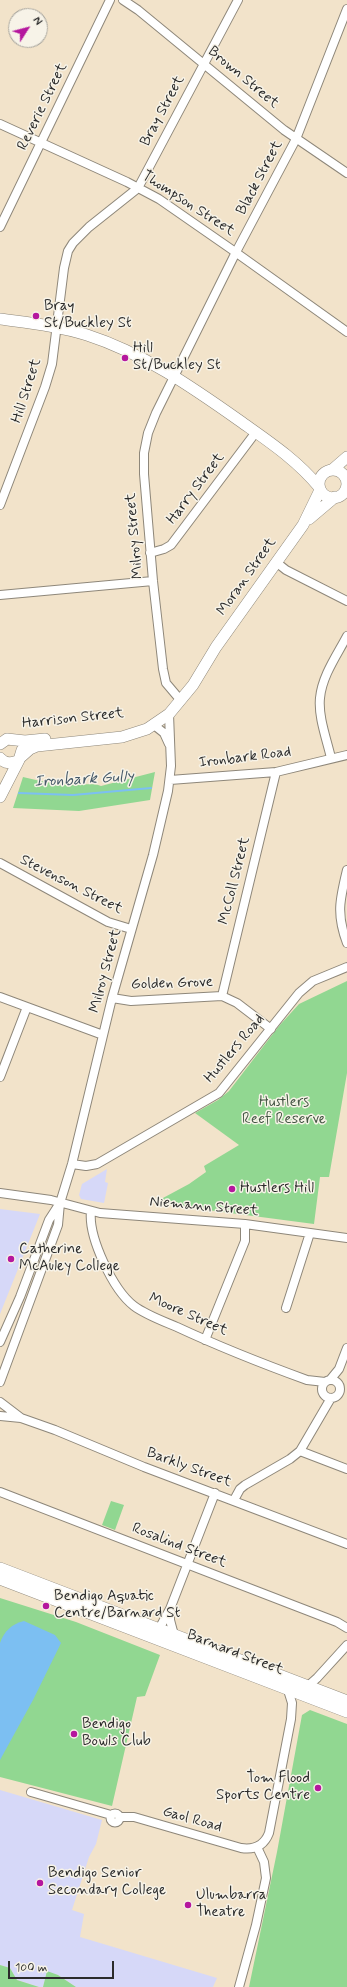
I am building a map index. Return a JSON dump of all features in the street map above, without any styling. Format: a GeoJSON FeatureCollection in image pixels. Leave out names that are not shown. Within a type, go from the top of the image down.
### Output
{"type":"FeatureCollection","features":[{"type":"Feature","properties":{"kind":"street","name":"Reverie Street"},"geometry":{"type":"LineString","coordinates":[[0,227],[3,212],[41,143],[110,0]]}},
{"type":"Feature","properties":{"kind":"street","name":"Brown Street"},"geometry":{"type":"LineString","coordinates":[[123,0],[138,10],[296,139],[347,173]]}},
{"type":"Feature","properties":{"kind":"street","name":"Bray Street"},"geometry":{"type":"LineString","coordinates":[[57,328],[64,268],[68,251],[72,243],[89,227],[138,188],[238,0]]}},
{"type":"Feature","properties":{"kind":"street","name":"Black Street"},"geometry":{"type":"LineString","coordinates":[[175,376],[236,252],[296,139],[347,10]]}},
{"type":"Feature","properties":{"kind":"street","name":"Thompson Street"},"geometry":{"type":"LineString","coordinates":[[0,124],[138,188],[178,211],[347,332]]}},
{"type":"Feature","properties":{"kind":"street"},"geometry":{"type":"LineString","coordinates":[[0,319],[85,334],[114,345],[175,376],[256,432],[293,460],[326,496],[341,497],[345,490],[346,478],[339,472],[310,468],[293,460]]}},
{"type":"Feature","properties":{"kind":"street","name":"Hill Street"},"geometry":{"type":"LineString","coordinates":[[0,505],[45,387],[52,364],[57,328]]}},
{"type":"Feature","properties":{"kind":"street","name":"Milroy Street"},"geometry":{"type":"LineString","coordinates":[[175,376],[152,422],[144,453],[144,474],[150,553],[164,677],[169,688],[177,696]]}},
{"type":"Feature","properties":{"kind":"street","name":"Harry Street"},"geometry":{"type":"LineString","coordinates":[[150,553],[164,549],[171,544],[256,432]]}},
{"type":"Feature","properties":{"kind":"street"},"geometry":{"type":"LineString","coordinates":[[320,488],[320,478],[347,457]]}},
{"type":"Feature","properties":{"kind":"street","name":"Moran Street"},"geometry":{"type":"LineString","coordinates":[[156,721],[216,647],[303,525],[320,488]]}},
{"type":"Feature","properties":{"kind":"street","name":"Moran Street"},"geometry":{"type":"LineString","coordinates":[[303,525],[341,497]]}},
{"type":"Feature","properties":{"kind":"street"},"geometry":{"type":"LineString","coordinates":[[276,562],[286,570],[347,601]]}},
{"type":"Feature","properties":{"kind":"street"},"geometry":{"type":"LineString","coordinates":[[0,595],[153,581]]}},
{"type":"Feature","properties":{"kind":"street"},"geometry":{"type":"LineString","coordinates":[[332,758],[322,719],[320,700],[325,678],[347,636]]}},
{"type":"Feature","properties":{"kind":"street","name":"Moran Street"},"geometry":{"type":"LineString","coordinates":[[156,721],[169,714],[190,690],[216,647]]}},
{"type":"Feature","properties":{"kind":"street","name":"Milroy Street"},"geometry":{"type":"LineString","coordinates":[[60,1203],[72,1164],[112,998],[153,854],[170,780],[169,714]]}},
{"type":"Feature","properties":{"kind":"street"},"geometry":{"type":"LineString","coordinates":[[156,721],[170,745]]}},
{"type":"Feature","properties":{"kind":"street","name":"Harrison Street"},"geometry":{"type":"LineString","coordinates":[[0,743],[7,739],[32,741],[114,731],[156,721]]}},
{"type":"Feature","properties":{"kind":"street","name":"Harrison Street"},"geometry":{"type":"LineString","coordinates":[[20,758],[30,749],[37,746],[122,737],[156,721]]}},
{"type":"Feature","properties":{"kind":"street"},"geometry":{"type":"LineString","coordinates":[[0,797],[20,758],[22,749],[15,740]]}},
{"type":"Feature","properties":{"kind":"street","name":"Ironbark Road"},"geometry":{"type":"LineString","coordinates":[[170,780],[276,772],[347,755]]}},
{"type":"Feature","properties":{"kind":"street"},"geometry":{"type":"LineString","coordinates":[[1,759],[8,763],[20,758]]}},
{"type":"Feature","properties":{"kind":"street"},"geometry":{"type":"LineString","coordinates":[[0,788],[3,772],[1,759]]}},
{"type":"Feature","properties":{"kind":"street","name":"McColl Street"},"geometry":{"type":"LineString","coordinates":[[222,996],[276,772]]}},
{"type":"Feature","properties":{"kind":"street","name":"Stevenson Street"},"geometry":{"type":"LineString","coordinates":[[0,863],[108,922],[131,929]]}},
{"type":"Feature","properties":{"kind":"street"},"geometry":{"type":"LineString","coordinates":[[347,870],[339,909],[340,924],[347,943]]}},
{"type":"Feature","properties":{"kind":"street","name":"Hustlers Road"},"geometry":{"type":"LineString","coordinates":[[72,1164],[89,1166],[97,1164],[219,1093],[306,986],[347,967]]}},
{"type":"Feature","properties":{"kind":"street","name":"Golden Grove"},"geometry":{"type":"LineString","coordinates":[[112,998],[131,1000],[222,996],[237,1002],[271,1029]]}},
{"type":"Feature","properties":{"kind":"street"},"geometry":{"type":"LineString","coordinates":[[0,997],[103,1035]]}},
{"type":"Feature","properties":{"kind":"street"},"geometry":{"type":"LineString","coordinates":[[0,1077],[27,1007]]}},
{"type":"Feature","properties":{"kind":"street","name":"Niemann Street"},"geometry":{"type":"LineString","coordinates":[[0,1193],[60,1203],[91,1211],[245,1224],[347,1238]]}},
{"type":"Feature","properties":{"kind":"street"},"geometry":{"type":"LineString","coordinates":[[0,1342],[20,1297],[50,1220],[60,1203]]}},
{"type":"Feature","properties":{"kind":"street"},"geometry":{"type":"LineString","coordinates":[[0,1382],[58,1225],[60,1203]]}},
{"type":"Feature","properties":{"kind":"street","name":"Moore Street"},"geometry":{"type":"LineString","coordinates":[[91,1211],[91,1222],[103,1263],[116,1287],[124,1297],[142,1311],[205,1340],[333,1389],[347,1397]]}},
{"type":"Feature","properties":{"kind":"street"},"geometry":{"type":"LineString","coordinates":[[205,1340],[245,1241],[245,1224]]}},
{"type":"Feature","properties":{"kind":"street"},"geometry":{"type":"LineString","coordinates":[[286,1308],[310,1233]]}},
{"type":"Feature","properties":{"kind":"street"},"geometry":{"type":"LineString","coordinates":[[234,1500],[240,1489],[245,1484],[290,1459],[300,1450],[333,1389],[347,1348]]}},
{"type":"Feature","properties":{"kind":"street","name":"Barkly Street"},"geometry":{"type":"LineString","coordinates":[[0,1402],[21,1418]]}},
{"type":"Feature","properties":{"kind":"street","name":"Barkly Street"},"geometry":{"type":"LineString","coordinates":[[0,1416],[21,1418],[347,1544]]}},
{"type":"Feature","properties":{"kind":"street"},"geometry":{"type":"LineString","coordinates":[[300,1450],[347,1469]]}},
{"type":"Feature","properties":{"kind":"street","name":"Rosalind Street"},"geometry":{"type":"LineString","coordinates":[[0,1492],[337,1622],[347,1628]]}},
{"type":"Feature","properties":{"kind":"street"},"geometry":{"type":"LineString","coordinates":[[215,1493],[170,1609],[158,1632],[161,1636],[206,1654],[224,1665]]}},
{"type":"Feature","properties":{"kind":"street","name":"Barnard Street"},"geometry":{"type":"LineString","coordinates":[[1,1572],[62,1597],[65,1604],[288,1690],[324,1692],[347,1701]]}},
{"type":"Feature","properties":{"kind":"street","name":"Barnard Street"},"geometry":{"type":"LineString","coordinates":[[1,1572],[236,1658],[347,1712]]}},
{"type":"Feature","properties":{"kind":"street"},"geometry":{"type":"LineString","coordinates":[[170,1609],[170,1620],[174,1635]]}},
{"type":"Feature","properties":{"kind":"street"},"geometry":{"type":"LineString","coordinates":[[291,1719],[304,1690],[325,1670],[347,1645]]}},
{"type":"Feature","properties":{"kind":"street"},"geometry":{"type":"LineString","coordinates":[[324,1692],[321,1680],[325,1670]]}},
{"type":"Feature","properties":{"kind":"street"},"geometry":{"type":"LineString","coordinates":[[239,1987],[256,1925],[266,1878],[264,1862],[257,1847],[264,1843],[269,1833],[291,1719],[292,1703],[288,1690]]}},
{"type":"Feature","properties":{"kind":"street","name":"Gaol Road"},"geometry":{"type":"LineString","coordinates":[[31,1792],[115,1816],[134,1818],[241,1848],[251,1849],[257,1847]]}},
{"type":"Feature","properties":{"kind":"shaded area"},"geometry":{"type":"Polygon","coordinates":[[[107,1169],[105,1182],[108,1183],[104,1203],[81,1199],[79,1195],[82,1184],[107,1169]]]}},
{"type":"Feature","properties":{"kind":"shaded area","name":"Catherine McAuley College"},"geometry":{"type":"Polygon","coordinates":[[[0,1209],[40,1214],[0,1314],[0,1209]]]}},
{"type":"Feature","properties":{"kind":"shaded area","name":"Bendigo Senior Secondary College"},"geometry":{"type":"Polygon","coordinates":[[[0,1790],[102,1820],[96,1844],[89,1857],[72,1910],[84,1914],[80,1937],[217,1978],[213,1987],[76,1987],[58,1975],[47,1972],[43,1987],[39,1987],[17,1980],[10,1968],[0,1965],[0,1790]]]}},
{"type":"Feature","properties":{"kind":"green space"},"geometry":{"type":"Polygon","coordinates":[[[155,772],[150,800],[79,811],[13,808],[23,777],[63,784],[92,784],[101,786],[155,772]]]}},
{"type":"Feature","properties":{"kind":"green space","name":"Hustlers Reef Reserve"},"geometry":{"type":"Polygon","coordinates":[[[347,981],[347,1073],[329,1177],[320,1177],[314,1224],[162,1204],[163,1198],[189,1184],[206,1172],[204,1166],[239,1145],[195,1113],[218,1100],[229,1091],[279,1026],[299,1004],[347,981]]]}},
{"type":"Feature","properties":{"kind":"green space"},"geometry":{"type":"Polygon","coordinates":[[[111,1501],[124,1505],[115,1530],[102,1525],[111,1501]]]}},
{"type":"Feature","properties":{"kind":"green space","name":"Bendigo Bowls Club"},"geometry":{"type":"Polygon","coordinates":[[[0,1598],[76,1622],[160,1655],[145,1696],[137,1697],[112,1806],[0,1777],[0,1598]]]}},
{"type":"Feature","properties":{"kind":"green space","name":"Tom Flood Sports Centre"},"geometry":{"type":"Polygon","coordinates":[[[310,1710],[347,1724],[347,1987],[249,1987],[277,1852],[302,1715],[310,1710]]]}},
{"type":"Feature","properties":{"kind":"green space"},"geometry":{"type":"Polygon","coordinates":[[[0,1965],[10,1968],[17,1980],[39,1987],[0,1987],[0,1965]]]}},
{"type":"Feature","properties":{"kind":"green space"},"geometry":{"type":"Polygon","coordinates":[[[47,1971],[58,1975],[76,1987],[43,1987],[47,1971]]]}},
{"type":"Feature","properties":{"kind":"water"},"geometry":{"type":"Polygon","coordinates":[[[24,1621],[55,1635],[61,1643],[33,1700],[0,1760],[0,1643],[9,1629],[24,1621]]]}},
{"type":"Feature","properties":{"kind":"waterway","name":"Ironbark Gully"},"geometry":{"type":"LineString","coordinates":[[19,793],[73,795],[151,788]]}},
{"type":"Feature","properties":{"kind":"place","name":"Bray St/Buckley St"},"geometry":{"type":"Point","coordinates":[36,316]}},
{"type":"Feature","properties":{"kind":"place","name":"Hill St/Buckley St"},"geometry":{"type":"Point","coordinates":[125,358]}},
{"type":"Feature","properties":{"kind":"place","name":"Hustlers Hill"},"geometry":{"type":"Point","coordinates":[232,1189]}},
{"type":"Feature","properties":{"kind":"place","name":"Catherine McAuley College"},"geometry":{"type":"Point","coordinates":[11,1259]}},
{"type":"Feature","properties":{"kind":"place","name":"Bendigo Aquatic Centre/Barnard St"},"geometry":{"type":"Point","coordinates":[46,1606]}},
{"type":"Feature","properties":{"kind":"place","name":"Bendigo Bowls Club"},"geometry":{"type":"Point","coordinates":[74,1734]}},
{"type":"Feature","properties":{"kind":"place","name":"Tom Flood Sports Centre"},"geometry":{"type":"Point","coordinates":[318,1788]}},
{"type":"Feature","properties":{"kind":"place","name":"Bendigo Senior Secondary College"},"geometry":{"type":"Point","coordinates":[40,1883]}},
{"type":"Feature","properties":{"kind":"place","name":"Ulumbarra Theatre"},"geometry":{"type":"Point","coordinates":[188,1905]}}]}
